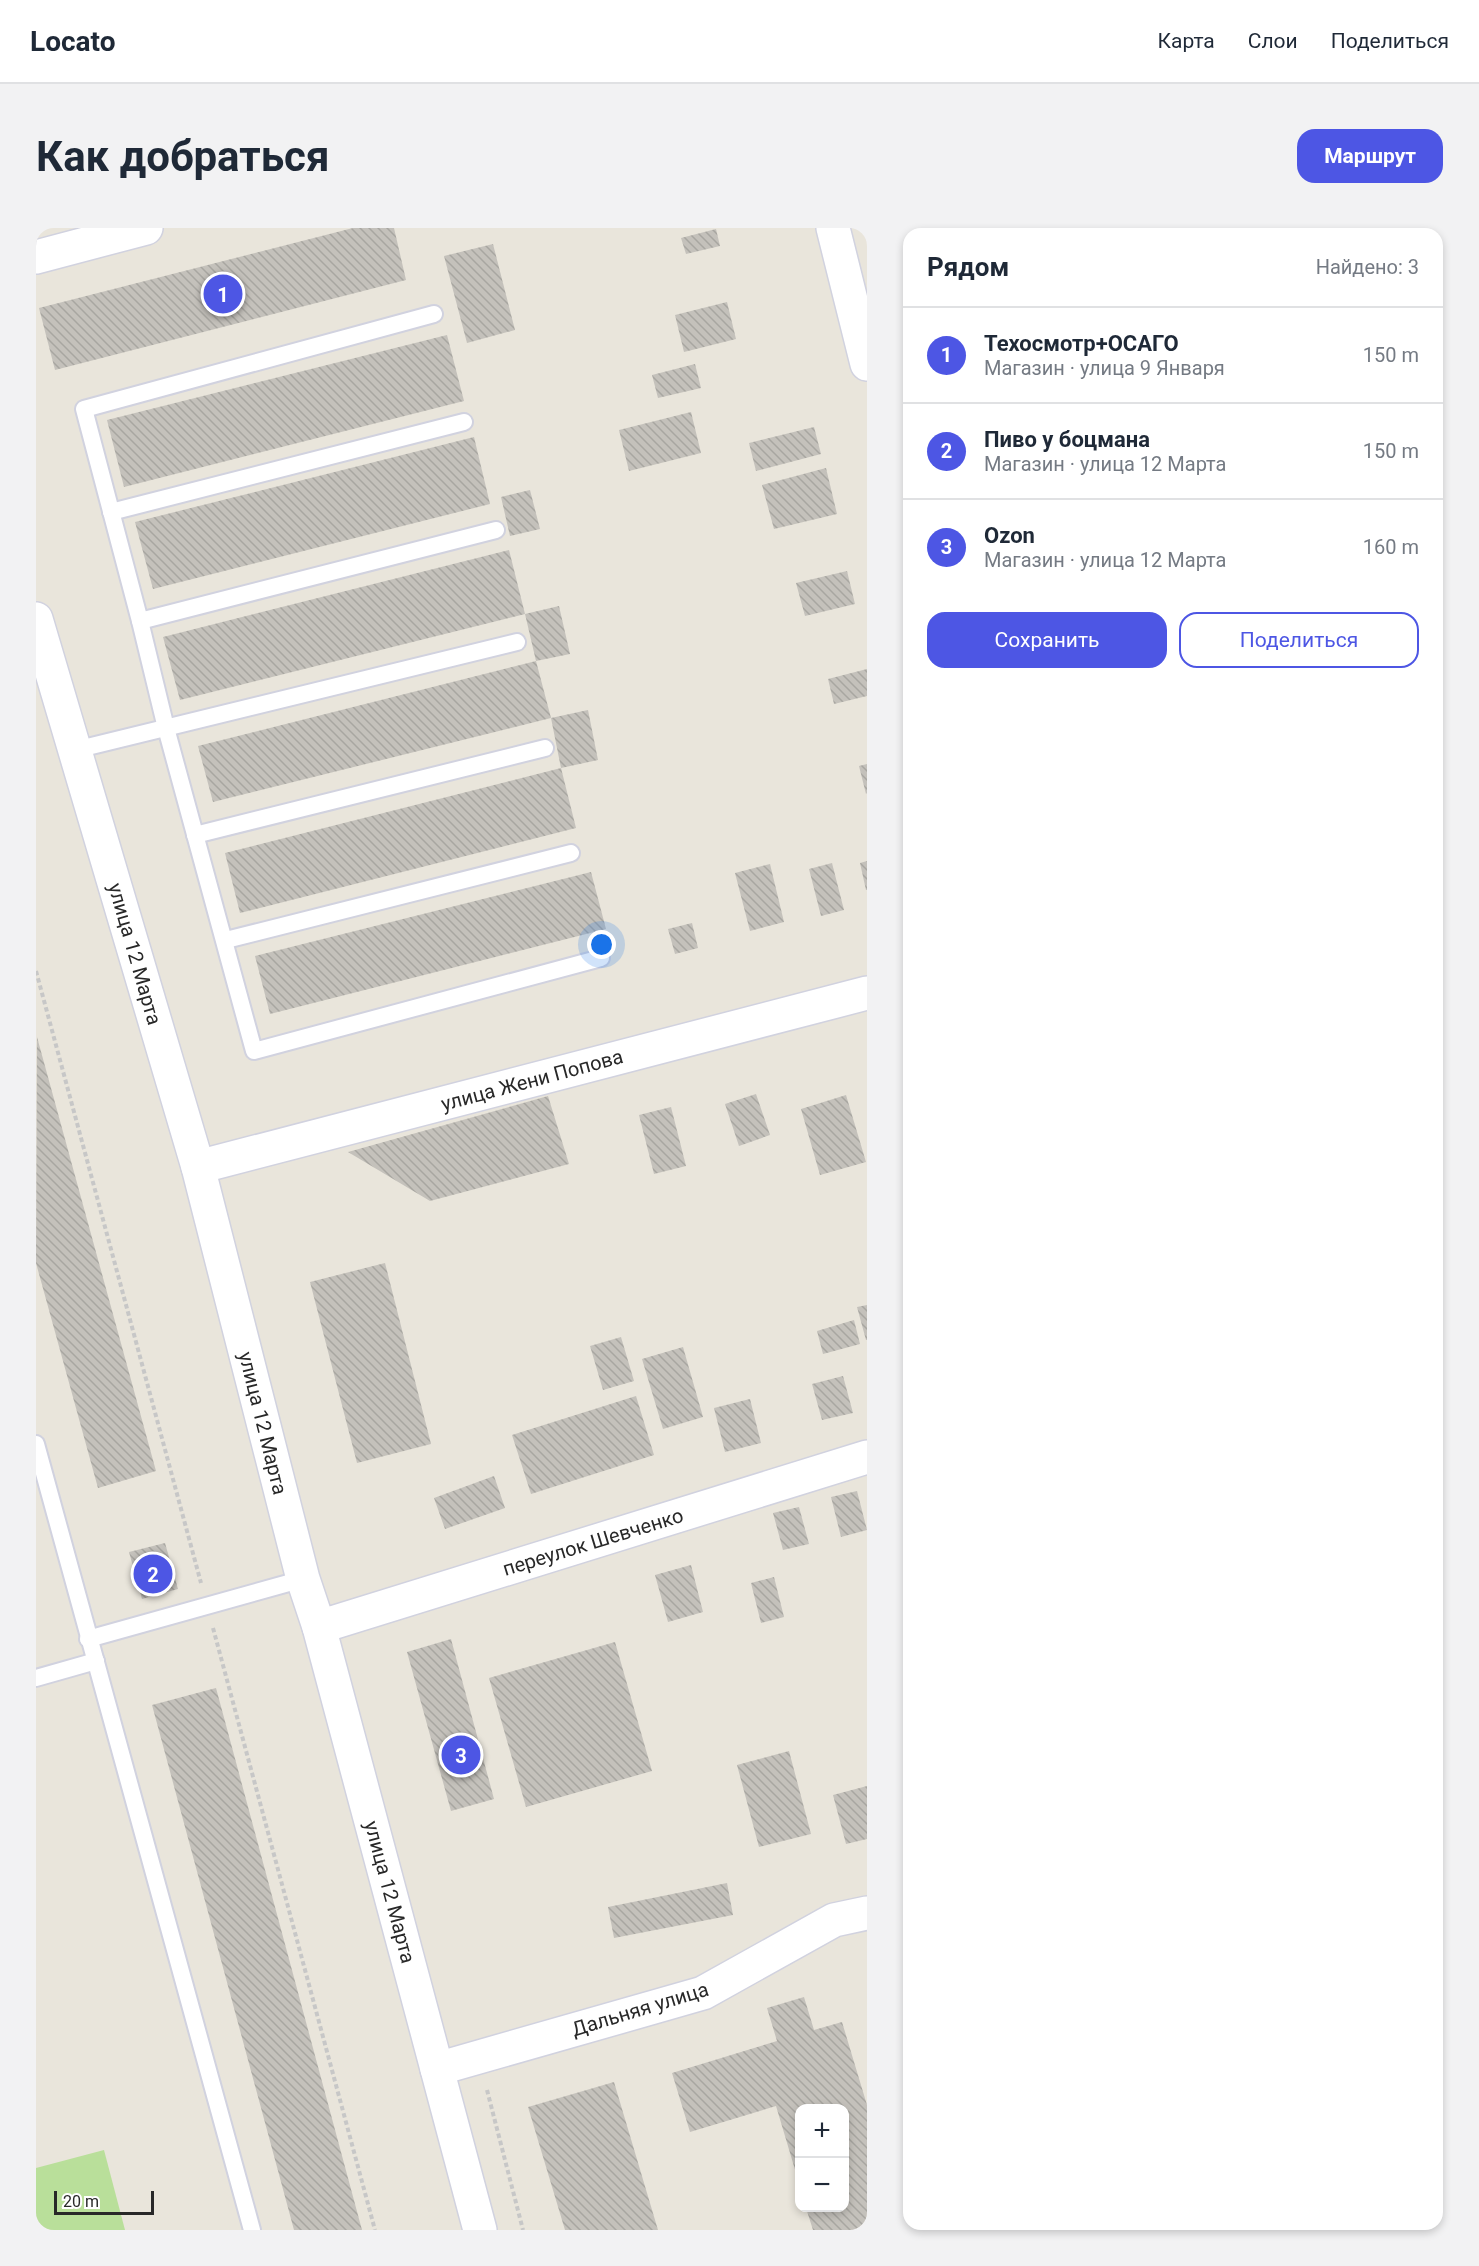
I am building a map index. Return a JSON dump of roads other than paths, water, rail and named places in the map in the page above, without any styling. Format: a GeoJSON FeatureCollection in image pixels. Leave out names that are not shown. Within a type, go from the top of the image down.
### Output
{"type":"FeatureCollection","features":[{"type":"Feature","properties":{"kind":"street"},"geometry":{"type":"LineString","coordinates":[[36,257],[146,228]]}},
{"type":"Feature","properties":{"kind":"street"},"geometry":{"type":"LineString","coordinates":[[833,228],[867,363]]}},
{"type":"Feature","properties":{"kind":"street","name":"улица 12 Марта"},"geometry":{"type":"LineString","coordinates":[[36,619],[198,1167],[303,1579],[319,1627],[480,2230]]}},
{"type":"Feature","properties":{"kind":"street","name":"улица Жени Попова"},"geometry":{"type":"LineString","coordinates":[[198,1167],[867,993]]}},
{"type":"Feature","properties":{"kind":"street","name":"переулок Шевченко"},"geometry":{"type":"LineString","coordinates":[[319,1627],[867,1457]]}},
{"type":"Feature","properties":{"kind":"street","name":"Дальняя улица"},"geometry":{"type":"LineString","coordinates":[[437,2069],[703,1993],[834,1920],[867,1913]]}},
{"type":"Feature","properties":{"kind":"lane"},"geometry":{"type":"LineString","coordinates":[[434,314],[84,409],[166,728],[226,940],[254,1051],[601,958]]}},
{"type":"Feature","properties":{"kind":"lane"},"geometry":{"type":"LineString","coordinates":[[111,512],[464,422]]}},
{"type":"Feature","properties":{"kind":"lane"},"geometry":{"type":"LineString","coordinates":[[140,621],[496,530]]}},
{"type":"Feature","properties":{"kind":"lane"},"geometry":{"type":"LineString","coordinates":[[75,750],[517,642]]}},
{"type":"Feature","properties":{"kind":"lane"},"geometry":{"type":"LineString","coordinates":[[195,835],[544,748]]}},
{"type":"Feature","properties":{"kind":"lane"},"geometry":{"type":"LineString","coordinates":[[226,940],[571,853]]}},
{"type":"Feature","properties":{"kind":"lane"},"geometry":{"type":"LineString","coordinates":[[36,1444],[252,2230]]}},
{"type":"Feature","properties":{"kind":"lane"},"geometry":{"type":"LineString","coordinates":[[88,1639],[303,1579]]}},
{"type":"Feature","properties":{"kind":"lane"},"geometry":{"type":"LineString","coordinates":[[36,1678],[96,1661]]}},
{"type":"Feature","properties":{"kind":"place","name":"Техосмотр+ОСАГО"},"geometry":{"type":"Point","coordinates":[223,294]}},
{"type":"Feature","properties":{"kind":"place","name":"Пиво у боцмана"},"geometry":{"type":"Point","coordinates":[153,1574]}},
{"type":"Feature","properties":{"kind":"place","name":"Ozon"},"geometry":{"type":"Point","coordinates":[461,1755]}}]}
